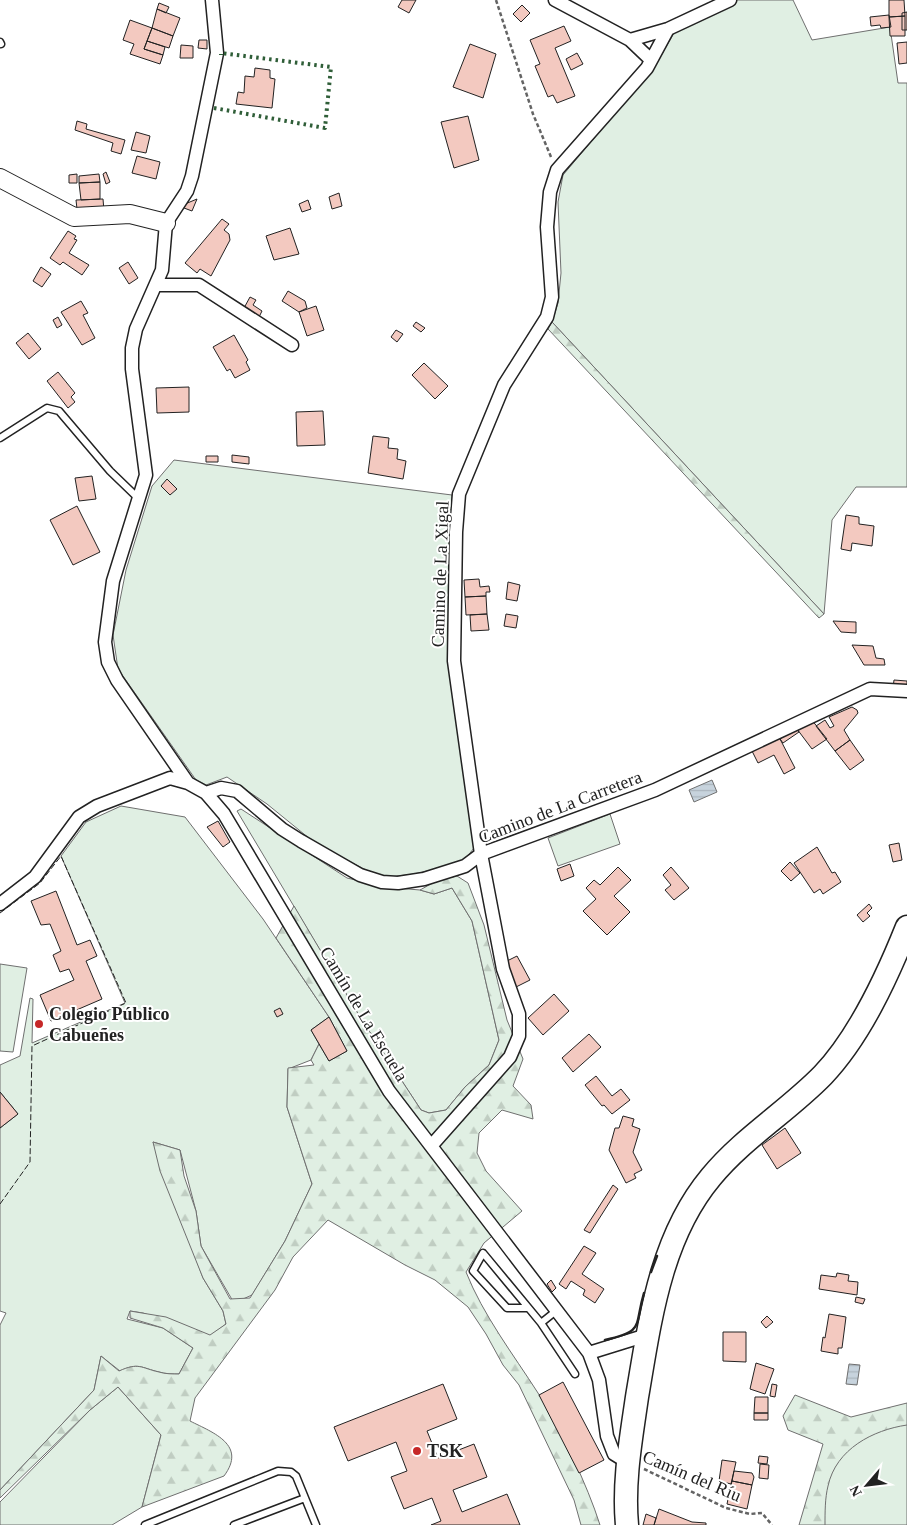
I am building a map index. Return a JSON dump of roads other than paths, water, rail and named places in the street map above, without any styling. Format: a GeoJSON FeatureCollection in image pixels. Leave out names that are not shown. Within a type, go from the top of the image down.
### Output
{"type":"FeatureCollection","features":[{"type":"Feature","properties":{"kind":"highway"},"geometry":{"type":"LineString","coordinates":[[627,1525],[627,1462],[647,1335],[655,1293],[681,1223],[710,1177],[732,1154],[822,1075],[843,1051],[860,1025],[907,927]]}},
{"type":"Feature","properties":{"kind":"street"},"geometry":{"type":"LineString","coordinates":[[188,783],[117,680],[108,662],[105,642],[113,581],[146,475],[132,369],[132,348],[136,329],[162,270],[166,223],[190,184],[213,80],[217,52],[212,0]]}},
{"type":"Feature","properties":{"kind":"street"},"geometry":{"type":"LineString","coordinates":[[556,0],[630,40],[651,60]]}},
{"type":"Feature","properties":{"kind":"street"},"geometry":{"type":"LineString","coordinates":[[630,40],[668,29],[730,0]]}},
{"type":"Feature","properties":{"kind":"street","name":"Camino de La Xigal"},"geometry":{"type":"LineString","coordinates":[[432,1145],[510,1057],[519,1036],[519,1014],[503,969],[481,854],[454,661],[456,532],[460,494],[504,385],[547,318],[552,297],[547,227],[550,192],[557,170],[651,60],[668,29]]}},
{"type":"Feature","properties":{"kind":"street"},"geometry":{"type":"LineString","coordinates":[[0,178],[74,217],[130,214],[166,223]]}},
{"type":"Feature","properties":{"kind":"street"},"geometry":{"type":"LineString","coordinates":[[157,285],[199,285],[292,345]]}},
{"type":"Feature","properties":{"kind":"street","name":"Camino de La Carretera"},"geometry":{"type":"LineString","coordinates":[[206,793],[221,788],[237,791],[282,829],[360,875],[382,882],[398,883],[424,879],[465,866],[481,854],[655,790],[870,689],[907,692]]}},
{"type":"Feature","properties":{"kind":"street","name":"Camín de La Escuela"},"geometry":{"type":"LineString","coordinates":[[0,904],[35,877],[79,817],[97,806],[170,778],[188,783],[206,793],[224,814],[389,1091],[432,1145],[459,1186],[589,1353],[599,1380],[607,1436],[614,1454],[627,1462]]}},
{"type":"Feature","properties":{"kind":"street"},"geometry":{"type":"LineString","coordinates":[[589,1353],[647,1335]]}},
{"type":"Feature","properties":{"kind":"lane"},"geometry":{"type":"LineString","coordinates":[[0,438],[47,408],[59,411],[110,471],[139,499]]}},
{"type":"Feature","properties":{"kind":"lane"},"geometry":{"type":"LineString","coordinates":[[528,1308],[507,1308],[473,1271],[483,1253],[489,1260],[528,1308],[540,1323],[575,1374]]}},
{"type":"Feature","properties":{"kind":"lane"},"geometry":{"type":"LineString","coordinates":[[540,1323],[556,1311]]}},
{"type":"Feature","properties":{"kind":"lane"},"geometry":{"type":"LineString","coordinates":[[145,1525],[278,1472],[291,1472],[296,1476],[316,1525]]}},
{"type":"Feature","properties":{"kind":"lane"},"geometry":{"type":"LineString","coordinates":[[234,1525],[305,1498]]}},
{"type":"Feature","properties":{"kind":"place","name":"Colegio Público Cabueñes"},"geometry":{"type":"Point","coordinates":[39,1024]}},
{"type":"Feature","properties":{"kind":"place","name":"TSK"},"geometry":{"type":"Point","coordinates":[417,1451]}}]}
